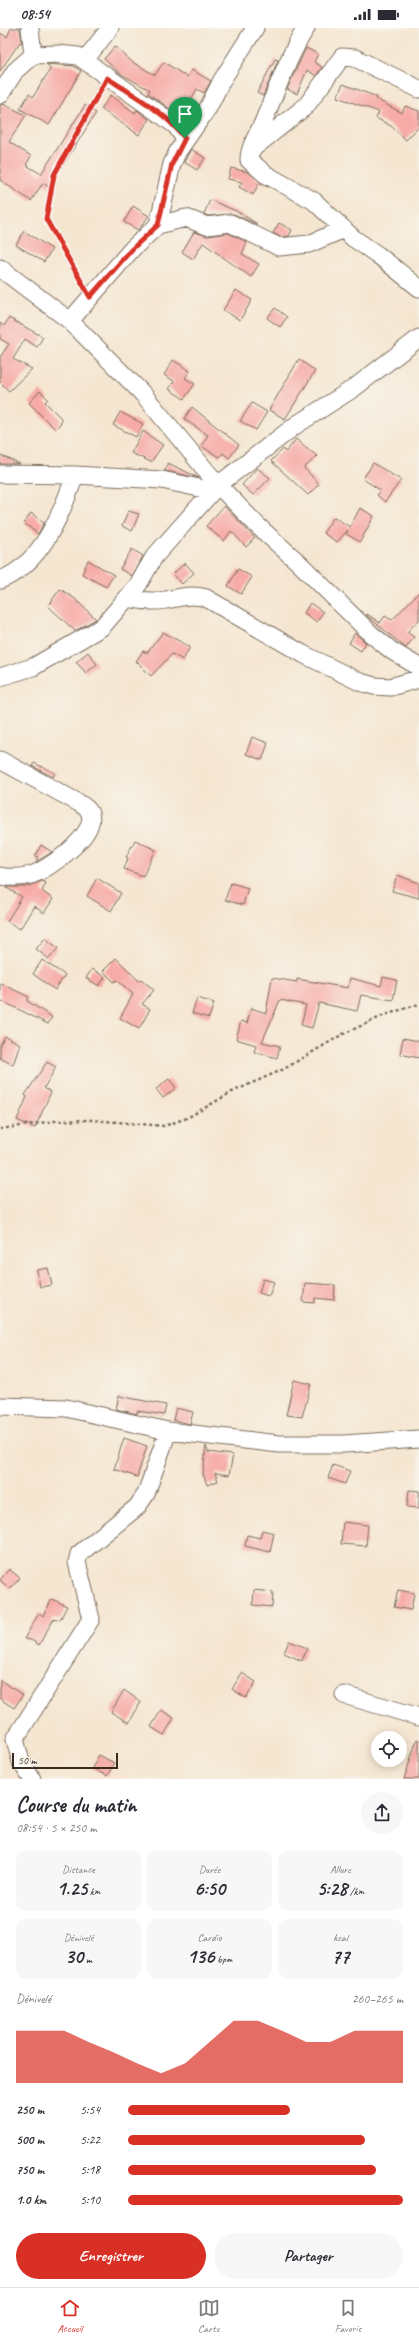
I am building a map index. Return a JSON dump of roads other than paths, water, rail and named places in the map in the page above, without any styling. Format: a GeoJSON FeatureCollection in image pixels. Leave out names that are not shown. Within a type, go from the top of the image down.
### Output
{"type":"FeatureCollection","features":[{"type":"Feature","properties":{"kind":"street"},"geometry":{"type":"LineString","coordinates":[[30,28],[34,55]]}},
{"type":"Feature","properties":{"kind":"street"},"geometry":{"type":"LineString","coordinates":[[85,60],[110,28]]}},
{"type":"Feature","properties":{"kind":"street"},"geometry":{"type":"LineString","coordinates":[[158,225],[172,164],[185,138],[208,108],[222,80],[255,28]]}},
{"type":"Feature","properties":{"kind":"street"},"geometry":{"type":"LineString","coordinates":[[306,28],[286,66],[249,152],[249,160],[254,166],[314,201],[344,229],[419,288]]}},
{"type":"Feature","properties":{"kind":"street"},"geometry":{"type":"LineString","coordinates":[[0,95],[15,70],[34,55],[58,54],[78,56],[176,126],[185,138]]}},
{"type":"Feature","properties":{"kind":"street"},"geometry":{"type":"LineString","coordinates":[[249,152],[306,106],[342,57],[355,58],[419,89]]}},
{"type":"Feature","properties":{"kind":"street"},"geometry":{"type":"LineString","coordinates":[[70,321],[132,249],[158,225],[186,218],[207,226],[230,223],[279,247],[309,244],[344,229]]}},
{"type":"Feature","properties":{"kind":"street"},"geometry":{"type":"LineString","coordinates":[[0,268],[70,321],[143,394],[216,488],[299,563],[356,621],[392,651],[419,667]]}},
{"type":"Feature","properties":{"kind":"street"},"geometry":{"type":"LineString","coordinates":[[0,677],[33,667],[102,627],[129,598],[154,557],[216,488],[296,424],[354,388],[419,338]]}},
{"type":"Feature","properties":{"kind":"street"},"geometry":{"type":"LineString","coordinates":[[0,474],[75,475],[162,480],[216,488]]}},
{"type":"Feature","properties":{"kind":"street"},"geometry":{"type":"LineString","coordinates":[[0,580],[24,566],[42,544],[67,498],[75,475]]}},
{"type":"Feature","properties":{"kind":"street"},"geometry":{"type":"LineString","coordinates":[[129,598],[141,601],[165,600],[196,595],[206,598],[303,654],[360,682],[374,686],[390,687],[419,679]]}},
{"type":"Feature","properties":{"kind":"street"},"geometry":{"type":"LineString","coordinates":[[0,760],[79,803],[90,813],[91,820],[86,834],[69,851],[49,866],[31,875],[13,878],[0,876]]}},
{"type":"Feature","properties":{"kind":"street"},"geometry":{"type":"LineString","coordinates":[[0,1406],[66,1408],[168,1431],[279,1444],[344,1444],[419,1439]]}},
{"type":"Feature","properties":{"kind":"street"},"geometry":{"type":"LineString","coordinates":[[32,1779],[21,1762],[15,1739],[91,1619],[77,1562],[79,1554],[137,1507],[146,1494],[168,1431]]}},
{"type":"Feature","properties":{"kind":"street"},"geometry":{"type":"LineString","coordinates":[[344,1695],[419,1718]]}}]}
